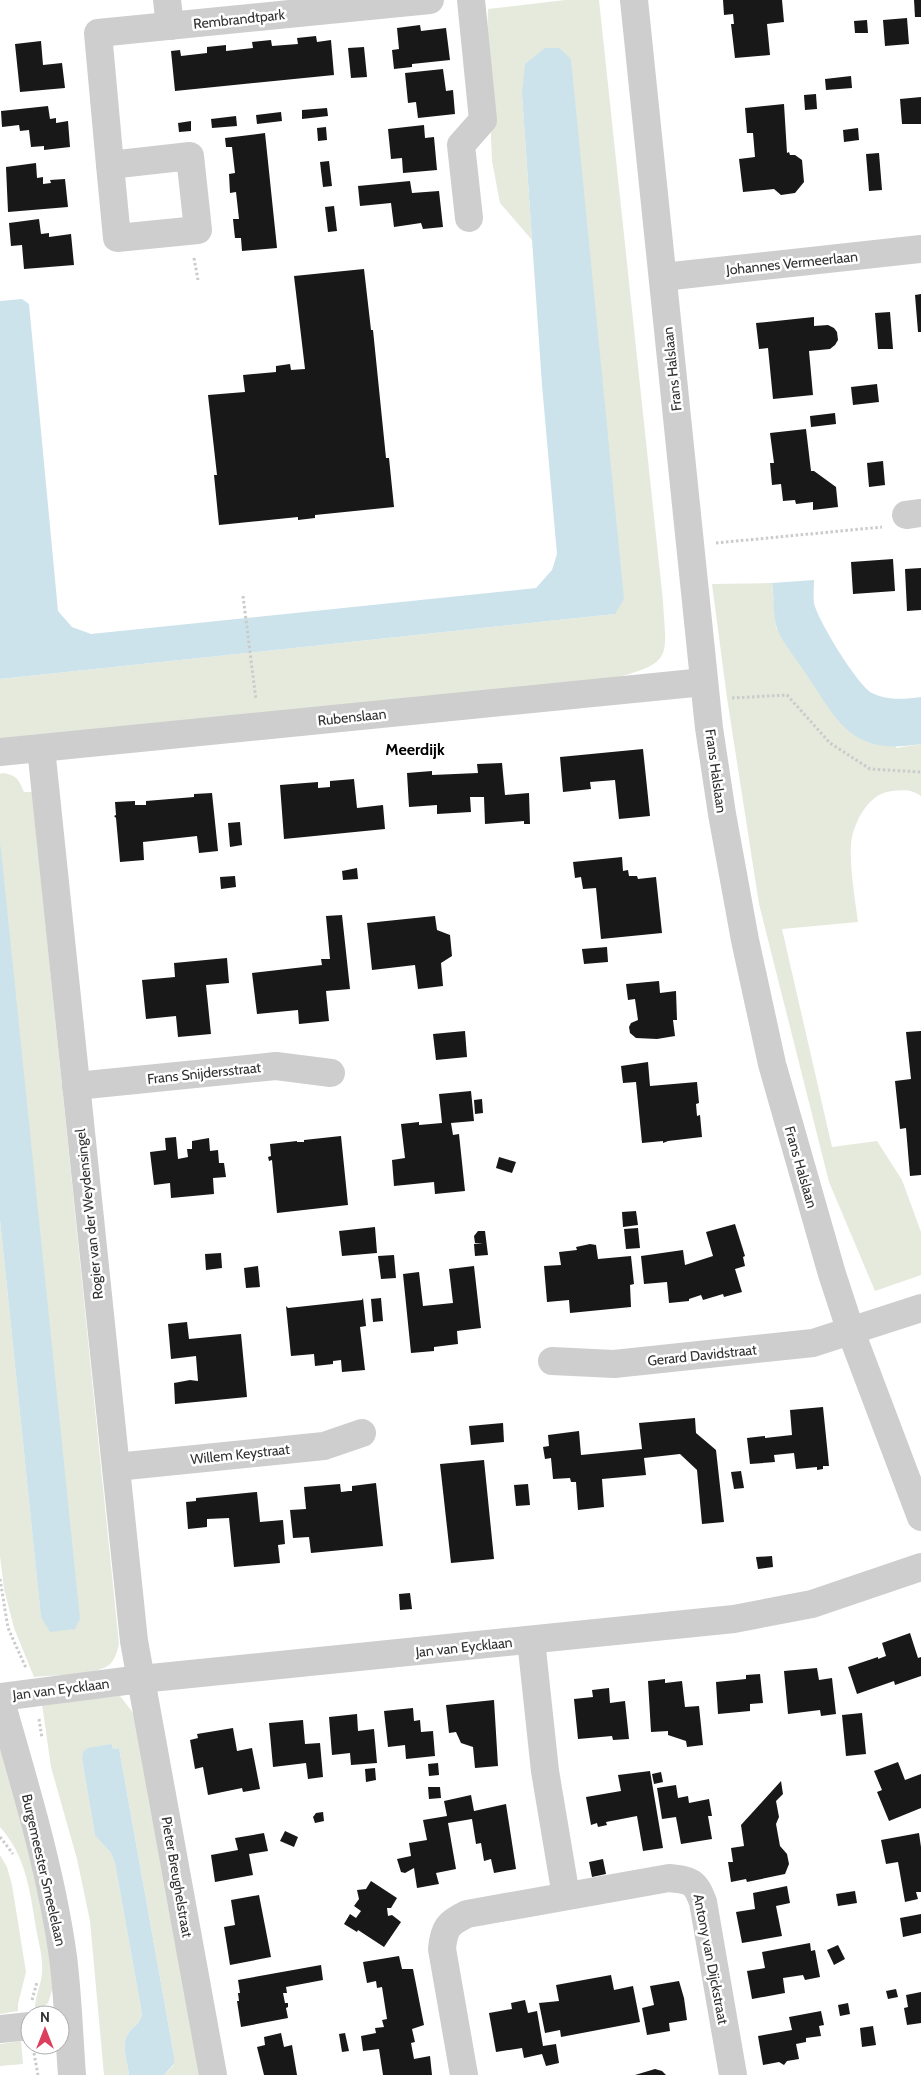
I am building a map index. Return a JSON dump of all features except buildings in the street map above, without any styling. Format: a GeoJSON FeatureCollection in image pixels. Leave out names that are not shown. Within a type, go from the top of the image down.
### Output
{"type":"FeatureCollection","features":[{"type":"Feature","properties":{"kind":"street","name":"Rembrandtpark"},"geometry":{"type":"LineString","coordinates":[[110,165],[98,33],[169,13],[430,0]]}},
{"type":"Feature","properties":{"kind":"street"},"geometry":{"type":"LineString","coordinates":[[469,218],[461,145],[483,120],[471,0]]}},
{"type":"Feature","properties":{"kind":"street","name":"Frans Halslaan"},"geometry":{"type":"LineString","coordinates":[[634,0],[705,690],[732,872],[772,1064],[832,1274],[851,1332],[921,1517]]}},
{"type":"Feature","properties":{"kind":"street","name":"Johannes Vermeerlaan"},"geometry":{"type":"LineString","coordinates":[[663,277],[921,249]]}},
{"type":"Feature","properties":{"kind":"street","name":"Rubenslaan"},"geometry":{"type":"LineString","coordinates":[[0,752],[258,726],[705,690]]}},
{"type":"Feature","properties":{"kind":"street","name":"Rogier van der Weydensingel"},"geometry":{"type":"LineString","coordinates":[[41,748],[134,1641],[141,1679]]}},
{"type":"Feature","properties":{"kind":"street","name":"Frans Snijdersstraat"},"geometry":{"type":"LineString","coordinates":[[76,1086],[276,1066],[331,1073]]}},
{"type":"Feature","properties":{"kind":"street","name":"Gerard Davidstraat"},"geometry":{"type":"LineString","coordinates":[[552,1361],[614,1364],[813,1344],[921,1308]]}},
{"type":"Feature","properties":{"kind":"street","name":"Willem Keystraat"},"geometry":{"type":"LineString","coordinates":[[116,1467],[324,1446],[362,1433]]}},
{"type":"Feature","properties":{"kind":"street","name":"Jan van Eycklaan"},"geometry":{"type":"LineString","coordinates":[[0,1698],[141,1679],[734,1619],[812,1604],[921,1567]]}},
{"type":"Feature","properties":{"kind":"street"},"geometry":{"type":"LineString","coordinates":[[531,1640],[545,1771],[566,1896]]}},
{"type":"Feature","properties":{"kind":"street","name":"Pieter Breughelstraat"},"geometry":{"type":"LineString","coordinates":[[141,1679],[213,2075]]}},
{"type":"Feature","properties":{"kind":"street","name":"Burgemeester Smeelelaan"},"geometry":{"type":"LineString","coordinates":[[0,1698],[36,1826],[52,1892],[63,1958],[64,2005]]}},
{"type":"Feature","properties":{"kind":"street","name":"Antony van Dijckstraat"},"geometry":{"type":"LineString","coordinates":[[464,2075],[442,1949],[444,1934],[451,1922],[467,1914],[669,1878],[685,1879],[697,1887],[703,1902],[734,2075]]}},
{"type":"Feature","properties":{"kind":"street"},"geometry":{"type":"LineString","coordinates":[[0,2029],[20,2020]]}},
{"type":"Feature","properties":{"kind":"street","name":"Burgemeester Smeelelaan"},"geometry":{"type":"LineString","coordinates":[[69,2055],[72,2075]]}},
{"type":"Feature","properties":{"kind":"path"},"geometry":{"type":"LineString","coordinates":[[690,546],[895,525],[913,514]]}},
{"type":"Feature","properties":{"kind":"path"},"geometry":{"type":"LineString","coordinates":[[243,596],[258,726]]}},
{"type":"Feature","properties":{"kind":"path"},"geometry":{"type":"LineString","coordinates":[[705,690],[787,695],[830,743],[870,769],[921,772]]}},
{"type":"Feature","properties":{"kind":"path","name":"Burgemeester Smeelelaan"},"geometry":{"type":"LineString","coordinates":[[0,1837],[13,1853],[16,1861]]}},
{"type":"Feature","properties":{"kind":"path"},"geometry":{"type":"LineString","coordinates":[[32,2005],[38,1978]]}},
{"type":"Feature","properties":{"kind":"path"},"geometry":{"type":"LineString","coordinates":[[35,2055],[38,2075]]}},
{"type":"Feature","properties":{"kind":"shaded area"},"geometry":{"type":"Polygon","coordinates":[[[565,0],[599,0],[663,601],[665,646],[657,661],[648,667],[615,678],[0,742],[0,679],[615,614],[522,94],[532,240],[500,203],[492,161],[487,38],[488,9],[565,0]]]}},
{"type":"Feature","properties":{"kind":"shaded area"},"geometry":{"type":"Polygon","coordinates":[[[772,583],[776,628],[897,748],[921,744],[921,796],[911,791],[903,790],[877,796],[861,814],[854,829],[851,856],[858,922],[782,929],[832,1147],[877,1141],[902,1180],[921,1232],[921,1275],[875,1291],[829,1182],[759,904],[727,698],[712,584],[772,583]]]}},
{"type":"Feature","properties":{"kind":"shaded area"},"geometry":{"type":"Polygon","coordinates":[[[3,773],[17,779],[24,792],[32,792],[119,1644],[113,1661],[102,1669],[83,1673],[34,1677],[14,1628],[4,1589],[0,1556],[0,1220],[41,1616],[0,840],[0,774],[3,773]]]}},
{"type":"Feature","properties":{"kind":"shaded area"},"geometry":{"type":"Polygon","coordinates":[[[120,1696],[137,1718],[201,2075],[164,2075],[174,2065],[174,2056],[119,1748],[113,1749],[112,1744],[82,1759],[95,1834],[111,1853],[115,1862],[142,2014],[139,2022],[125,2040],[129,2075],[104,2075],[90,1921],[77,1859],[51,1767],[42,1704],[120,1696]]]}},
{"type":"Feature","properties":{"kind":"shaded area"},"geometry":{"type":"Polygon","coordinates":[[[0,1748],[22,1819],[44,1904],[53,1987],[48,2003],[45,2005],[36,2005],[42,1975],[42,1965],[26,1874],[16,1850],[0,1827],[0,1748]]]}},
{"type":"Feature","properties":{"kind":"shaded area"},"geometry":{"type":"Polygon","coordinates":[[[0,1855],[7,1867],[12,1885],[26,1972],[18,2011],[0,2014],[0,1855]]]}},
{"type":"Feature","properties":{"kind":"shaded area"},"geometry":{"type":"Polygon","coordinates":[[[20,2041],[20,2055],[22,2055],[23,2064],[0,2066],[0,2044],[20,2041]]]}},
{"type":"Feature","properties":{"kind":"water"},"geometry":{"type":"Polygon","coordinates":[[[545,48],[559,48],[571,59],[624,599],[615,614],[0,679],[0,301],[22,299],[29,304],[58,611],[72,627],[91,634],[536,588],[552,570],[557,554],[542,385],[522,94],[525,64],[545,48]]]}},
{"type":"Feature","properties":{"kind":"water"},"geometry":{"type":"Polygon","coordinates":[[[814,580],[814,603],[822,623],[848,666],[866,688],[878,696],[890,698],[921,697],[921,744],[880,745],[865,741],[852,733],[830,710],[787,647],[777,629],[772,583],[814,580]]]}},
{"type":"Feature","properties":{"kind":"water"},"geometry":{"type":"Polygon","coordinates":[[[0,840],[80,1619],[75,1629],[50,1632],[41,1617],[0,1220],[0,840]]]}},
{"type":"Feature","properties":{"kind":"water"},"geometry":{"type":"Polygon","coordinates":[[[112,1744],[113,1749],[119,1748],[174,2056],[174,2064],[164,2075],[129,2075],[125,2055],[125,2040],[139,2022],[142,2014],[115,1863],[111,1853],[95,1835],[82,1759],[83,1752],[88,1748],[112,1744]]]}},
{"type":"Feature","properties":{"kind":"district","name":"Meerdijk"},"geometry":{"type":"Point","coordinates":[415,749]}}]}
